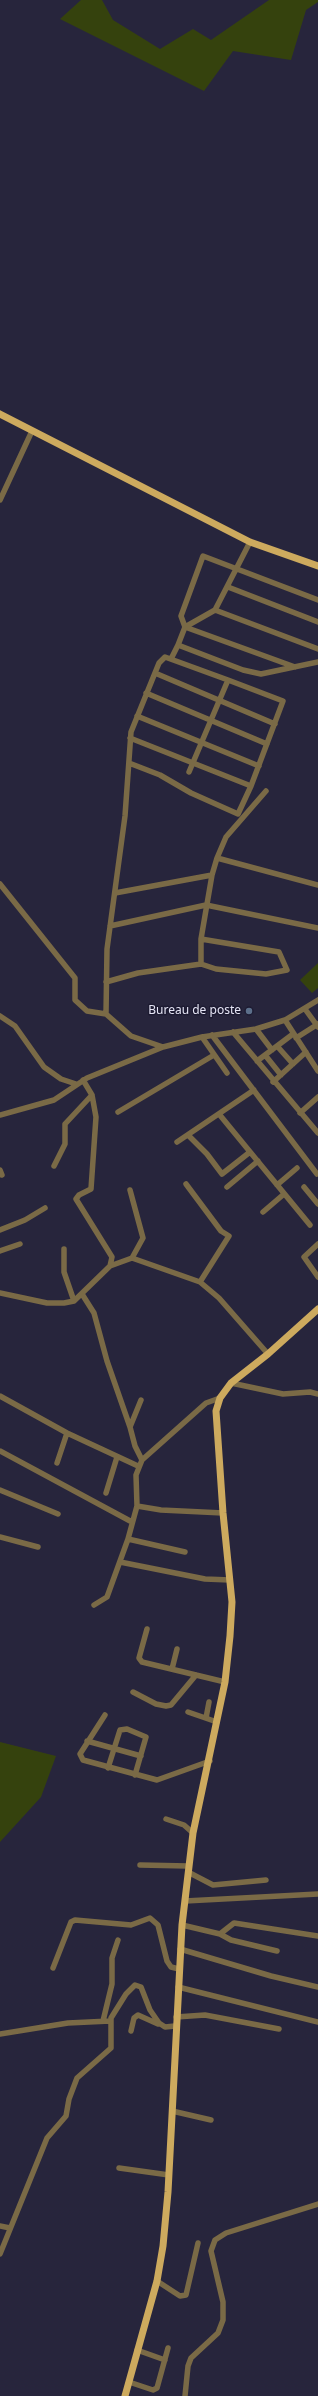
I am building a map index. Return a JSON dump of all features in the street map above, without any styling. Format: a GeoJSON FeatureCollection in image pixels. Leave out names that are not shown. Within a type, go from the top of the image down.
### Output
{"type":"FeatureCollection","features":[{"type":"Feature","properties":{"kind":"main road"},"geometry":{"type":"LineString","coordinates":[[0,414],[250,542],[318,566]]}},
{"type":"Feature","properties":{"kind":"main road"},"geometry":{"type":"LineString","coordinates":[[125,2396],[157,2281],[163,2246],[169,2175],[175,2026],[180,1949],[188,1869],[202,1787],[210,1761],[225,1682],[232,1602],[223,1513],[216,1411],[220,1398],[232,1383],[268,1354],[318,1309]]}},
{"type":"Feature","properties":{"kind":"street"},"geometry":{"type":"LineString","coordinates":[[0,500],[32,430]]}},
{"type":"Feature","properties":{"kind":"street"},"geometry":{"type":"LineString","coordinates":[[171,659],[185,626],[215,610],[250,542]]}},
{"type":"Feature","properties":{"kind":"street"},"geometry":{"type":"LineString","coordinates":[[296,667],[185,626],[180,616],[203,556],[318,600]]}},
{"type":"Feature","properties":{"kind":"street"},"geometry":{"type":"LineString","coordinates":[[228,587],[318,622]]}},
{"type":"Feature","properties":{"kind":"street"},"geometry":{"type":"LineString","coordinates":[[215,610],[318,649]]}},
{"type":"Feature","properties":{"kind":"street"},"geometry":{"type":"LineString","coordinates":[[178,645],[242,670],[261,674],[318,662]]}},
{"type":"Feature","properties":{"kind":"street"},"geometry":{"type":"LineString","coordinates":[[106,1014],[106,982],[110,926],[125,816],[130,738],[146,693],[159,663],[166,657],[284,701],[252,786],[238,814],[191,793],[160,775],[129,763]]}},
{"type":"Feature","properties":{"kind":"street"},"geometry":{"type":"LineString","coordinates":[[155,673],[275,724]]}},
{"type":"Feature","properties":{"kind":"street"},"geometry":{"type":"LineString","coordinates":[[189,772],[228,680]]}},
{"type":"Feature","properties":{"kind":"street"},"geometry":{"type":"LineString","coordinates":[[146,693],[267,744]]}},
{"type":"Feature","properties":{"kind":"street"},"geometry":{"type":"LineString","coordinates":[[138,716],[259,766]]}},
{"type":"Feature","properties":{"kind":"street"},"geometry":{"type":"LineString","coordinates":[[130,738],[252,786]]}},
{"type":"Feature","properties":{"kind":"street"},"geometry":{"type":"LineString","coordinates":[[201,964],[201,939],[206,905],[217,858],[226,837],[266,791]]}},
{"type":"Feature","properties":{"kind":"street"},"geometry":{"type":"LineString","coordinates":[[217,858],[318,885]]}},
{"type":"Feature","properties":{"kind":"street"},"geometry":{"type":"LineString","coordinates":[[115,893],[212,875]]}},
{"type":"Feature","properties":{"kind":"street"},"geometry":{"type":"LineString","coordinates":[[0,884],[75,978],[75,1000],[87,1011],[106,1014],[131,1036],[163,1047]]}},
{"type":"Feature","properties":{"kind":"street"},"geometry":{"type":"LineString","coordinates":[[110,926],[206,905],[318,928]]}},
{"type":"Feature","properties":{"kind":"street"},"geometry":{"type":"LineString","coordinates":[[106,982],[138,973],[201,964],[216,969],[266,974],[287,970],[279,952],[201,939]]}},
{"type":"Feature","properties":{"kind":"street"},"geometry":{"type":"LineString","coordinates":[[0,1115],[54,1100],[83,1080],[163,1047],[212,1035],[256,1029],[285,1020],[306,1009],[318,1000]]}},
{"type":"Feature","properties":{"kind":"street"},"geometry":{"type":"LineString","coordinates":[[257,1061],[277,1046],[294,1036],[317,1026],[306,1009]]}},
{"type":"Feature","properties":{"kind":"street"},"geometry":{"type":"LineString","coordinates":[[0,1016],[15,1026],[44,1067],[61,1079],[76,1084]]}},
{"type":"Feature","properties":{"kind":"street"},"geometry":{"type":"LineString","coordinates":[[285,1020],[294,1036],[317,1066]]}},
{"type":"Feature","properties":{"kind":"street"},"geometry":{"type":"LineString","coordinates":[[256,1029],[272,1050]]}},
{"type":"Feature","properties":{"kind":"street"},"geometry":{"type":"LineString","coordinates":[[233,1032],[273,1082],[318,1133]]}},
{"type":"Feature","properties":{"kind":"street"},"geometry":{"type":"LineString","coordinates":[[212,1035],[317,1174]]}},
{"type":"Feature","properties":{"kind":"street"},"geometry":{"type":"LineString","coordinates":[[202,1037],[227,1073]]}},
{"type":"Feature","properties":{"kind":"street"},"geometry":{"type":"LineString","coordinates":[[277,1046],[293,1064]]}},
{"type":"Feature","properties":{"kind":"street"},"geometry":{"type":"LineString","coordinates":[[273,1082],[306,1052]]}},
{"type":"Feature","properties":{"kind":"street"},"geometry":{"type":"LineString","coordinates":[[118,1112],[214,1055]]}},
{"type":"Feature","properties":{"kind":"street"},"geometry":{"type":"LineString","coordinates":[[265,1055],[281,1075]]}},
{"type":"Feature","properties":{"kind":"street"},"geometry":{"type":"LineString","coordinates":[[83,1080],[92,1095],[96,1117],[91,1189],[79,1195],[76,1199],[112,1257],[110,1266]]}},
{"type":"Feature","properties":{"kind":"street"},"geometry":{"type":"LineString","coordinates":[[177,1142],[254,1090]]}},
{"type":"Feature","properties":{"kind":"street"},"geometry":{"type":"LineString","coordinates":[[54,1166],[65,1144],[65,1124],[92,1095]]}},
{"type":"Feature","properties":{"kind":"street"},"geometry":{"type":"LineString","coordinates":[[300,1113],[318,1097]]}},
{"type":"Feature","properties":{"kind":"street"},"geometry":{"type":"LineString","coordinates":[[220,1114],[310,1225]]}},
{"type":"Feature","properties":{"kind":"street"},"geometry":{"type":"LineString","coordinates":[[188,1135],[207,1154],[222,1174],[250,1152]]}},
{"type":"Feature","properties":{"kind":"street"},"geometry":{"type":"LineString","coordinates":[[227,1187],[258,1161]]}},
{"type":"Feature","properties":{"kind":"street"},"geometry":{"type":"LineString","coordinates":[[277,1185],[297,1168]]}},
{"type":"Feature","properties":{"kind":"street"},"geometry":{"type":"LineString","coordinates":[[186,1184],[228,1236],[228,1239],[200,1282]]}},
{"type":"Feature","properties":{"kind":"street"},"geometry":{"type":"LineString","coordinates":[[304,1186],[318,1204]]}},
{"type":"Feature","properties":{"kind":"street"},"geometry":{"type":"LineString","coordinates":[[130,1190],[143,1238],[132,1258]]}},
{"type":"Feature","properties":{"kind":"street"},"geometry":{"type":"LineString","coordinates":[[263,1212],[284,1194]]}},
{"type":"Feature","properties":{"kind":"street"},"geometry":{"type":"LineString","coordinates":[[0,1230],[25,1220],[45,1208]]}},
{"type":"Feature","properties":{"kind":"street"},"geometry":{"type":"LineString","coordinates":[[0,1251],[20,1244]]}},
{"type":"Feature","properties":{"kind":"street"},"geometry":{"type":"LineString","coordinates":[[318,1244],[304,1257],[318,1277]]}},
{"type":"Feature","properties":{"kind":"street"},"geometry":{"type":"LineString","coordinates":[[64,1249],[64,1272],[74,1301]]}},
{"type":"Feature","properties":{"kind":"street"},"geometry":{"type":"LineString","coordinates":[[0,1296],[0,1293],[47,1303],[64,1303],[74,1301],[110,1266],[132,1258],[200,1282],[219,1298],[268,1354]]}},
{"type":"Feature","properties":{"kind":"street"},"geometry":{"type":"LineString","coordinates":[[82,1294],[94,1313],[107,1361],[130,1426],[135,1446],[142,1460]]}},
{"type":"Feature","properties":{"kind":"street"},"geometry":{"type":"LineString","coordinates":[[232,1383],[283,1394],[310,1392],[318,1394]]}},
{"type":"Feature","properties":{"kind":"street"},"geometry":{"type":"LineString","coordinates":[[0,1396],[67,1433],[138,1466]]}},
{"type":"Feature","properties":{"kind":"street"},"geometry":{"type":"LineString","coordinates":[[94,1605],[107,1597],[128,1539],[137,1506],[138,1466],[142,1460],[206,1403],[220,1398]]}},
{"type":"Feature","properties":{"kind":"street"},"geometry":{"type":"LineString","coordinates":[[130,1426],[141,1400]]}},
{"type":"Feature","properties":{"kind":"street"},"geometry":{"type":"LineString","coordinates":[[57,1463],[67,1433]]}},
{"type":"Feature","properties":{"kind":"street"},"geometry":{"type":"LineString","coordinates":[[0,1451],[132,1522]]}},
{"type":"Feature","properties":{"kind":"street"},"geometry":{"type":"LineString","coordinates":[[106,1493],[117,1457]]}},
{"type":"Feature","properties":{"kind":"street"},"geometry":{"type":"LineString","coordinates":[[0,1490],[58,1514]]}},
{"type":"Feature","properties":{"kind":"street"},"geometry":{"type":"LineString","coordinates":[[137,1506],[161,1510],[223,1513]]}},
{"type":"Feature","properties":{"kind":"street"},"geometry":{"type":"LineString","coordinates":[[0,1537],[38,1547]]}},
{"type":"Feature","properties":{"kind":"street"},"geometry":{"type":"LineString","coordinates":[[128,1539],[185,1552]]}},
{"type":"Feature","properties":{"kind":"street"},"geometry":{"type":"LineString","coordinates":[[120,1562],[205,1579],[230,1580]]}},
{"type":"Feature","properties":{"kind":"street"},"geometry":{"type":"LineString","coordinates":[[146,1629],[140,1660],[225,1682]]}},
{"type":"Feature","properties":{"kind":"street"},"geometry":{"type":"LineString","coordinates":[[172,1669],[177,1649]]}},
{"type":"Feature","properties":{"kind":"street"},"geometry":{"type":"LineString","coordinates":[[134,1692],[156,1704],[166,1706],[171,1704],[196,1675]]}},
{"type":"Feature","properties":{"kind":"street"},"geometry":{"type":"LineString","coordinates":[[206,1718],[209,1702]]}},
{"type":"Feature","properties":{"kind":"street"},"geometry":{"type":"LineString","coordinates":[[188,1712],[217,1722]]}},
{"type":"Feature","properties":{"kind":"street"},"geometry":{"type":"LineString","coordinates":[[105,1715],[87,1741],[80,1757],[108,1768],[156,1780],[210,1761]]}},
{"type":"Feature","properties":{"kind":"street"},"geometry":{"type":"LineString","coordinates":[[108,1768],[120,1730],[127,1729],[146,1737],[135,1775]]}},
{"type":"Feature","properties":{"kind":"street"},"geometry":{"type":"LineString","coordinates":[[87,1741],[141,1756]]}},
{"type":"Feature","properties":{"kind":"street"},"geometry":{"type":"LineString","coordinates":[[166,1819],[184,1825],[193,1833]]}},
{"type":"Feature","properties":{"kind":"street"},"geometry":{"type":"LineString","coordinates":[[140,1865],[188,1869],[213,1885],[266,1880]]}},
{"type":"Feature","properties":{"kind":"street"},"geometry":{"type":"LineString","coordinates":[[185,1901],[318,1894]]}},
{"type":"Feature","properties":{"kind":"street"},"geometry":{"type":"LineString","coordinates":[[53,1968],[71,1922],[74,1920],[131,1924],[150,1918],[158,1925],[167,1961],[171,1967],[179,1969]]}},
{"type":"Feature","properties":{"kind":"street"},"geometry":{"type":"LineString","coordinates":[[220,1934],[234,1923],[318,1936]]}},
{"type":"Feature","properties":{"kind":"street"},"geometry":{"type":"LineString","coordinates":[[182,1925],[220,1934],[231,1940],[277,1951]]}},
{"type":"Feature","properties":{"kind":"street"},"geometry":{"type":"LineString","coordinates":[[103,2021],[112,1984],[112,1958],[118,1940]]}},
{"type":"Feature","properties":{"kind":"street"},"geometry":{"type":"LineString","coordinates":[[180,1949],[271,1976],[318,1987]]}},
{"type":"Feature","properties":{"kind":"street"},"geometry":{"type":"LineString","coordinates":[[0,2254],[47,2138],[66,2116],[69,2099],[77,2078],[111,2048],[110,2021],[131,1988],[139,1986],[144,1991],[153,2016],[161,2026]]}},
{"type":"Feature","properties":{"kind":"street"},"geometry":{"type":"LineString","coordinates":[[178,1987],[318,2022]]}},
{"type":"Feature","properties":{"kind":"street"},"geometry":{"type":"LineString","coordinates":[[131,2031],[134,2018],[138,2015],[161,2026],[175,2026]]}},
{"type":"Feature","properties":{"kind":"street"},"geometry":{"type":"LineString","coordinates":[[176,2017],[206,2015],[279,2028]]}},
{"type":"Feature","properties":{"kind":"street"},"geometry":{"type":"LineString","coordinates":[[0,2034],[73,2022],[110,2021]]}},
{"type":"Feature","properties":{"kind":"street"},"geometry":{"type":"LineString","coordinates":[[172,2111],[211,2120]]}},
{"type":"Feature","properties":{"kind":"street"},"geometry":{"type":"LineString","coordinates":[[119,2168],[169,2175]]}},
{"type":"Feature","properties":{"kind":"street"},"geometry":{"type":"LineString","coordinates":[[185,2396],[190,2358],[218,2333],[223,2320],[223,2302],[211,2251],[215,2240],[226,2233],[318,2204]]}},
{"type":"Feature","properties":{"kind":"street"},"geometry":{"type":"LineString","coordinates":[[0,2226],[10,2228]]}},
{"type":"Feature","properties":{"kind":"street"},"geometry":{"type":"LineString","coordinates":[[157,2281],[180,2296],[186,2294],[198,2243]]}},
{"type":"Feature","properties":{"kind":"street"},"geometry":{"type":"LineString","coordinates":[[129,2382],[155,2389],[158,2386],[168,2348]]}},
{"type":"Feature","properties":{"kind":"street"},"geometry":{"type":"LineString","coordinates":[[137,2350],[165,2360]]}},
{"type":"Feature","properties":{"kind":"green space"},"geometry":{"type":"Polygon","coordinates":[[[81,0],[102,0],[113,20],[160,49],[193,29],[211,40],[269,0],[318,0],[318,2],[306,10],[291,60],[233,51],[204,91],[60,19],[81,0]]]}},
{"type":"Feature","properties":{"kind":"green space"},"geometry":{"type":"Polygon","coordinates":[[[318,963],[318,988],[312,993],[300,980],[318,963]]]}},
{"type":"Feature","properties":{"kind":"green space"},"geometry":{"type":"Polygon","coordinates":[[[0,1742],[56,1756],[41,1797],[0,1842],[0,1742]]]}},
{"type":"Feature","properties":{"kind":"place","name":"Bureau de poste"},"geometry":{"type":"Point","coordinates":[249,1011]}}]}
